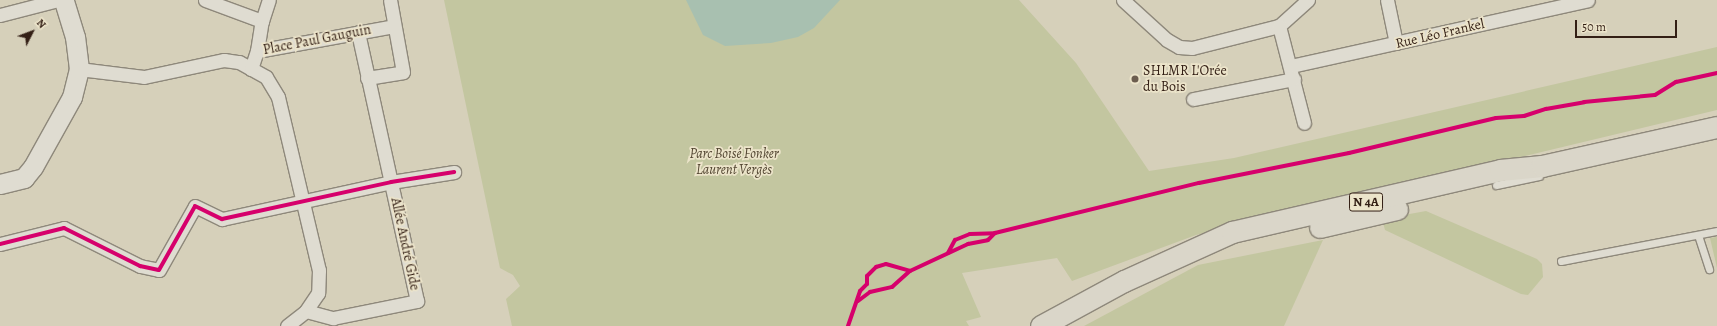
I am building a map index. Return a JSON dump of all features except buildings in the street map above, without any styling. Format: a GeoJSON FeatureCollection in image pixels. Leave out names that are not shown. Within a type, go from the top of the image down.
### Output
{"type":"FeatureCollection","features":[{"type":"Feature","properties":{"kind":"main road","name":"N 4A"},"geometry":{"type":"LineString","coordinates":[[1193,250],[1236,244],[1358,219],[1496,185],[1546,170],[1717,127]]}},
{"type":"Feature","properties":{"kind":"main road","name":"N 4A"},"geometry":{"type":"LineString","coordinates":[[1041,326],[1124,281],[1232,232],[1500,170],[1546,170]]}},
{"type":"Feature","properties":{"kind":"street"},"geometry":{"type":"LineString","coordinates":[[0,15],[58,0]]}},
{"type":"Feature","properties":{"kind":"street"},"geometry":{"type":"LineString","coordinates":[[0,184],[24,178],[34,167],[72,97],[79,69],[75,37],[64,0]]}},
{"type":"Feature","properties":{"kind":"street"},"geometry":{"type":"LineString","coordinates":[[205,0],[262,21]]}},
{"type":"Feature","properties":{"kind":"street"},"geometry":{"type":"LineString","coordinates":[[257,51],[262,21],[269,0]]}},
{"type":"Feature","properties":{"kind":"street"},"geometry":{"type":"LineString","coordinates":[[367,78],[403,72],[390,0]]}},
{"type":"Feature","properties":{"kind":"street"},"geometry":{"type":"LineString","coordinates":[[1124,0],[1167,40],[1179,47],[1192,48],[1279,26],[1308,0]]}},
{"type":"Feature","properties":{"kind":"street"},"geometry":{"type":"LineString","coordinates":[[1388,0],[1396,43]]}},
{"type":"Feature","properties":{"kind":"street","name":"Rue Léo Frankel"},"geometry":{"type":"LineString","coordinates":[[1193,98],[1292,73],[1396,43],[1564,3],[1588,0]]}},
{"type":"Feature","properties":{"kind":"street","name":"Place Paul Gauguin"},"geometry":{"type":"LineString","coordinates":[[251,69],[257,51],[394,26]]}},
{"type":"Feature","properties":{"kind":"street"},"geometry":{"type":"LineString","coordinates":[[1279,26],[1304,123]]}},
{"type":"Feature","properties":{"kind":"street","name":"Allée André Gide"},"geometry":{"type":"LineString","coordinates":[[306,311],[333,318],[416,301],[358,32]]}},
{"type":"Feature","properties":{"kind":"street"},"geometry":{"type":"LineString","coordinates":[[79,69],[144,77],[224,60],[239,62],[266,77],[278,97],[319,270],[318,293],[306,311],[286,326]]}},
{"type":"Feature","properties":{"kind":"street"},"geometry":{"type":"LineString","coordinates":[[0,244],[64,228],[140,266],[159,270],[195,206],[222,220],[391,182],[454,172]]}},
{"type":"Feature","properties":{"kind":"lane"},"geometry":{"type":"LineString","coordinates":[[1561,261],[1717,231]]}},
{"type":"Feature","properties":{"kind":"lane"},"geometry":{"type":"LineString","coordinates":[[1698,235],[1709,269]]}},
{"type":"Feature","properties":{"kind":"green space","name":"Parc Boisé Fonker Laurent Vergès"},"geometry":{"type":"Polygon","coordinates":[[[444,0],[1019,0],[1076,63],[1149,171],[1234,158],[1717,47],[1717,110],[1196,235],[1072,281],[1057,258],[962,273],[981,317],[966,321],[969,326],[512,326],[506,299],[520,286],[513,275],[500,268],[444,0]]]}},
{"type":"Feature","properties":{"kind":"green space"},"geometry":{"type":"Polygon","coordinates":[[[1426,211],[1537,259],[1542,264],[1543,277],[1528,295],[1521,294],[1385,230],[1382,219],[1426,211]]]}},
{"type":"Feature","properties":{"kind":"green space"},"geometry":{"type":"Polygon","coordinates":[[[1717,237],[1717,268],[1710,238],[1717,237]]]}},
{"type":"Feature","properties":{"kind":"green space"},"geometry":{"type":"Polygon","coordinates":[[[1323,240],[1284,326],[1084,326],[1198,265],[1323,240]]]}},
{"type":"Feature","properties":{"kind":"shaded area"},"geometry":{"type":"Polygon","coordinates":[[[686,0],[840,0],[814,28],[798,37],[771,43],[725,46],[703,35],[686,0]]]}},
{"type":"Feature","properties":{"kind":"cycle path"},"geometry":{"type":"LineString","coordinates":[[948,253],[955,240],[970,234],[995,233],[1199,183],[1349,153],[1496,118],[1524,116],[1546,109],[1584,102],[1655,95],[1676,82],[1717,73]]}},
{"type":"Feature","properties":{"kind":"cycle path"},"geometry":{"type":"LineString","coordinates":[[0,244],[64,228],[140,266],[159,270],[195,206],[222,219],[391,182],[454,172]]}},
{"type":"Feature","properties":{"kind":"cycle path"},"geometry":{"type":"LineString","coordinates":[[858,301],[870,292],[892,287],[910,271],[968,244],[988,240],[995,233]]}},
{"type":"Feature","properties":{"kind":"cycle path"},"geometry":{"type":"LineString","coordinates":[[848,326],[860,291],[867,284],[867,276],[876,267],[886,264],[910,271]]}},
{"type":"Feature","properties":{"kind":"place","name":"SHLMR L'Orée du Bois"},"geometry":{"type":"Point","coordinates":[1135,79]}}]}
